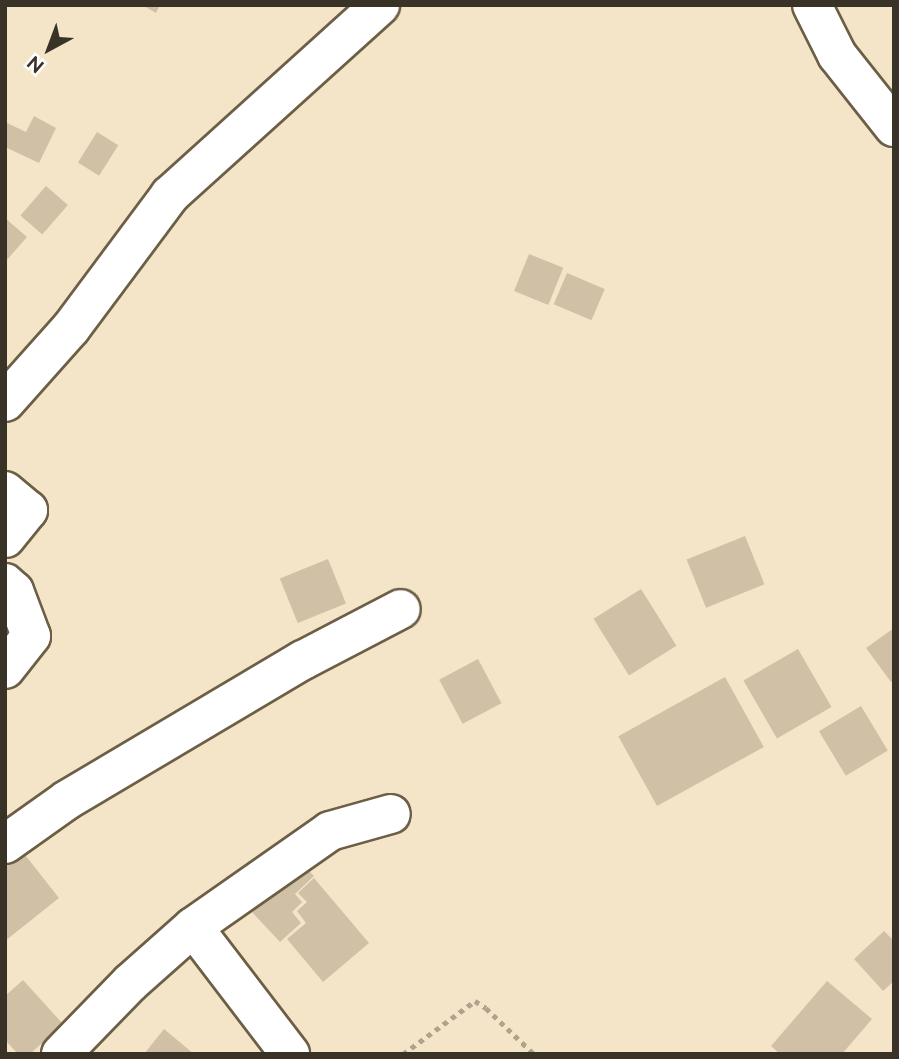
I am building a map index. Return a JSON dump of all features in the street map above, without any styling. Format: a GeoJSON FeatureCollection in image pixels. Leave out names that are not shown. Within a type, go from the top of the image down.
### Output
{"type":"FeatureCollection","features":[{"type":"Feature","properties":{"kind":"street"},"geometry":{"type":"LineString","coordinates":[[5,402],[71,328],[170,195],[380,5]]}},
{"type":"Feature","properties":{"kind":"street"},"geometry":{"type":"LineString","coordinates":[[813,5],[837,55],[894,127]]}},
{"type":"Feature","properties":{"kind":"street"},"geometry":{"type":"LineString","coordinates":[[5,491],[28,510],[5,538]]}},
{"type":"Feature","properties":{"kind":"street"},"geometry":{"type":"LineString","coordinates":[[5,583],[14,591],[31,636],[5,669]]}},
{"type":"Feature","properties":{"kind":"street"},"geometry":{"type":"LineString","coordinates":[[5,844],[67,800],[303,660],[401,609]]}},
{"type":"Feature","properties":{"kind":"street"},"geometry":{"type":"LineString","coordinates":[[61,1054],[130,983],[193,927],[330,831],[391,814]]}},
{"type":"Feature","properties":{"kind":"street"},"geometry":{"type":"LineString","coordinates":[[193,927],[290,1054]]}},
{"type":"Feature","properties":{"kind":"path"},"geometry":{"type":"LineString","coordinates":[[403,1054],[475,1001],[486,1008],[534,1054]]}},
{"type":"Feature","properties":{"kind":"building"},"geometry":{"type":"Polygon","coordinates":[[[142,5],[160,5],[156,13],[142,5]]]}},
{"type":"Feature","properties":{"kind":"building"},"geometry":{"type":"Polygon","coordinates":[[[34,116],[56,128],[39,163],[5,147],[5,122],[26,132],[34,116]]]}},
{"type":"Feature","properties":{"kind":"building"},"geometry":{"type":"Polygon","coordinates":[[[97,132],[118,145],[99,176],[78,163],[97,132]]]}},
{"type":"Feature","properties":{"kind":"building"},"geometry":{"type":"Polygon","coordinates":[[[46,186],[68,205],[42,234],[20,215],[46,186]]]}},
{"type":"Feature","properties":{"kind":"building"},"geometry":{"type":"Polygon","coordinates":[[[5,218],[27,237],[5,262],[5,218]]]}},
{"type":"Feature","properties":{"kind":"building"},"geometry":{"type":"Polygon","coordinates":[[[529,254],[563,268],[548,305],[514,291],[529,254]]]}},
{"type":"Feature","properties":{"kind":"building"},"geometry":{"type":"Polygon","coordinates":[[[567,273],[605,289],[591,320],[554,304],[567,273]]]}},
{"type":"Feature","properties":{"kind":"building"},"geometry":{"type":"Polygon","coordinates":[[[745,536],[764,584],[706,608],[687,560],[745,536]]]}},
{"type":"Feature","properties":{"kind":"building"},"geometry":{"type":"Polygon","coordinates":[[[328,559],[346,604],[298,623],[280,578],[328,559]]]}},
{"type":"Feature","properties":{"kind":"building"},"geometry":{"type":"Polygon","coordinates":[[[641,589],[677,646],[629,675],[594,619],[641,589]]]}},
{"type":"Feature","properties":{"kind":"building"},"geometry":{"type":"Polygon","coordinates":[[[894,628],[894,680],[891,682],[866,648],[894,628]]]}},
{"type":"Feature","properties":{"kind":"building"},"geometry":{"type":"Polygon","coordinates":[[[798,649],[832,707],[777,739],[743,680],[798,649]]]}},
{"type":"Feature","properties":{"kind":"building"},"geometry":{"type":"Polygon","coordinates":[[[478,659],[501,703],[463,724],[439,680],[478,659]]]}},
{"type":"Feature","properties":{"kind":"building"},"geometry":{"type":"Polygon","coordinates":[[[725,677],[764,747],[657,806],[618,736],[725,677]]]}},
{"type":"Feature","properties":{"kind":"building"},"geometry":{"type":"Polygon","coordinates":[[[861,706],[888,751],[846,776],[819,731],[861,706]]]}},
{"type":"Feature","properties":{"kind":"building"},"geometry":{"type":"Polygon","coordinates":[[[22,851],[59,898],[5,941],[5,864],[22,851]]]}},
{"type":"Feature","properties":{"kind":"building"},"geometry":{"type":"Polygon","coordinates":[[[303,865],[314,876],[295,894],[302,902],[292,912],[301,923],[280,942],[252,912],[303,865]]]}},
{"type":"Feature","properties":{"kind":"building"},"geometry":{"type":"Polygon","coordinates":[[[314,878],[369,943],[323,982],[287,939],[306,923],[297,911],[307,902],[298,893],[314,878]]]}},
{"type":"Feature","properties":{"kind":"building"},"geometry":{"type":"Polygon","coordinates":[[[884,931],[894,941],[894,981],[883,991],[854,959],[884,931]]]}},
{"type":"Feature","properties":{"kind":"building"},"geometry":{"type":"Polygon","coordinates":[[[23,980],[63,1024],[30,1054],[18,1054],[5,1040],[5,996],[23,980]]]}},
{"type":"Feature","properties":{"kind":"building"},"geometry":{"type":"Polygon","coordinates":[[[827,981],[872,1019],[842,1054],[780,1054],[771,1046],[827,981]]]}},
{"type":"Feature","properties":{"kind":"building"},"geometry":{"type":"Polygon","coordinates":[[[164,1029],[194,1054],[144,1054],[164,1029]]]}}]}
